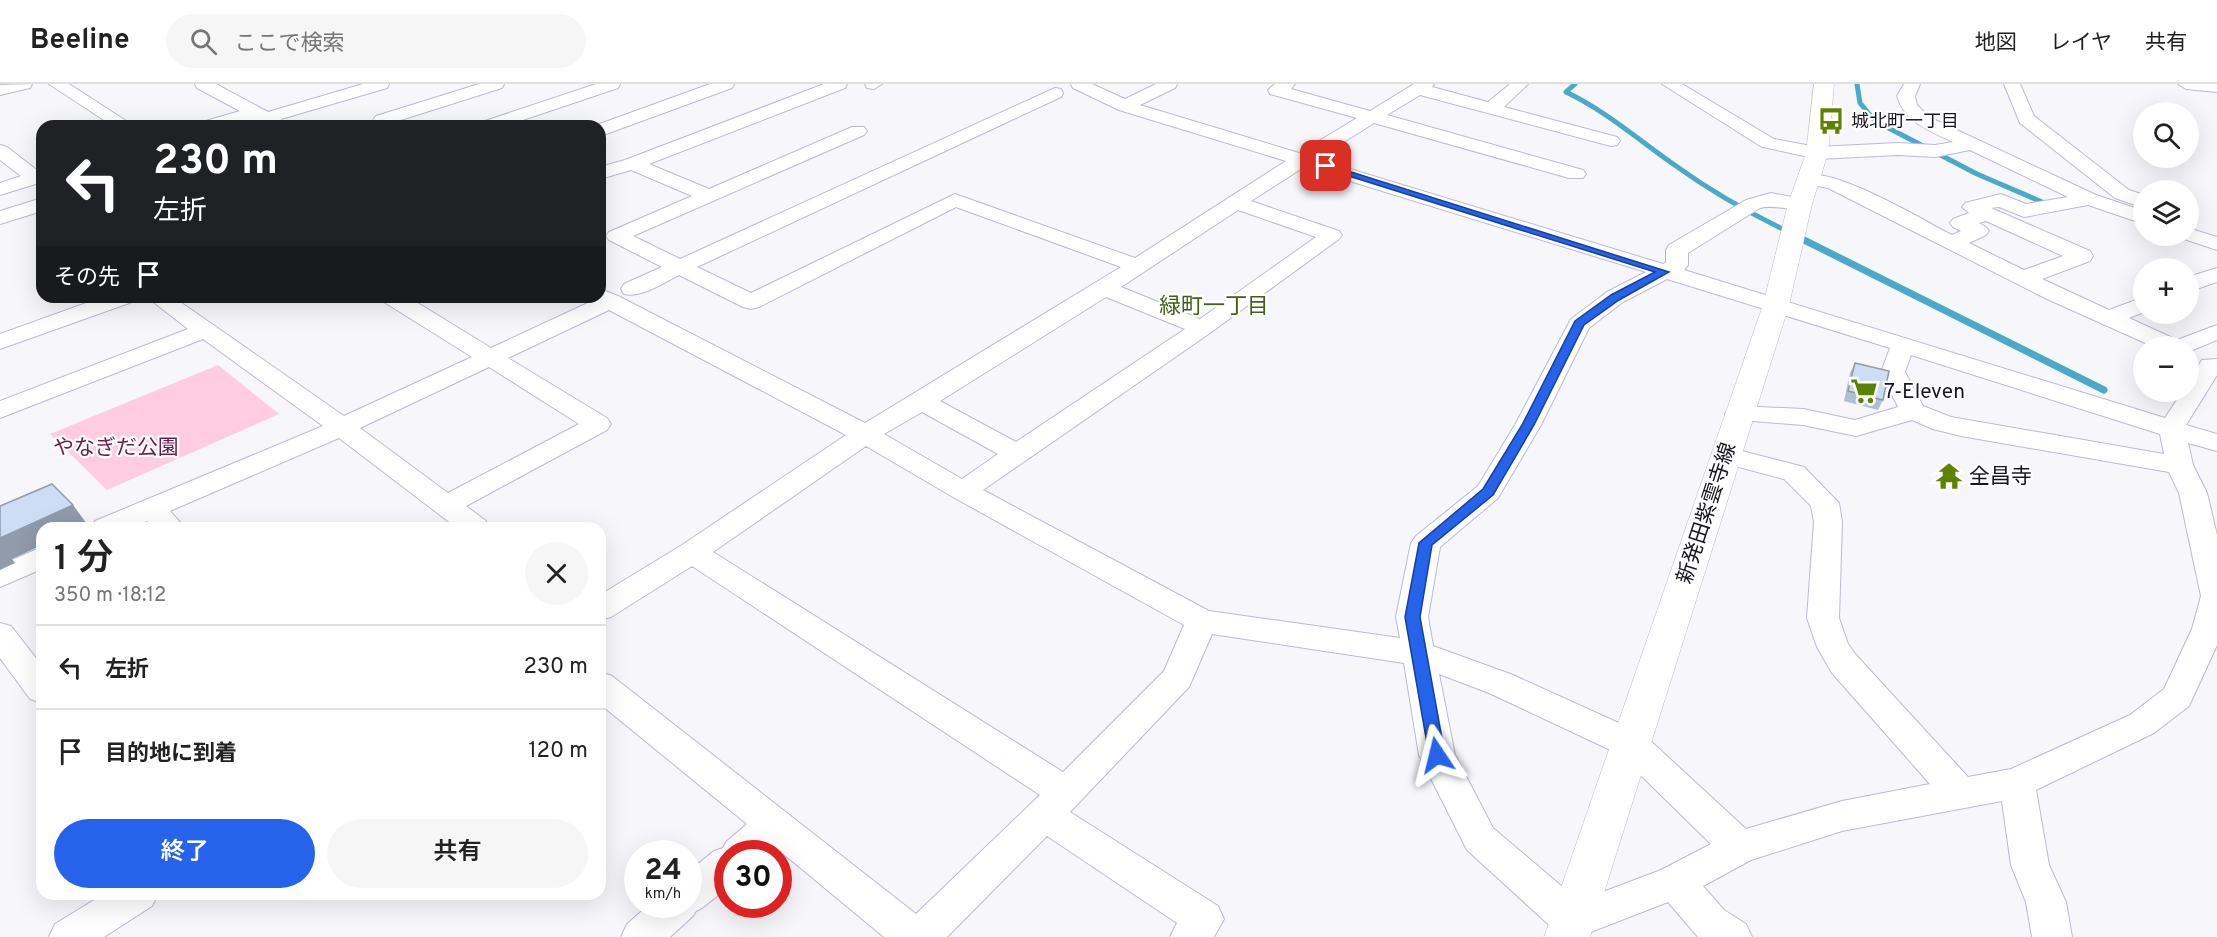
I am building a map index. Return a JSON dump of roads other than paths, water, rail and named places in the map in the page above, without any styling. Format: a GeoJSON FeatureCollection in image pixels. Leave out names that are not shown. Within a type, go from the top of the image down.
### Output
{"type":"FeatureCollection","features":[{"type":"Feature","properties":{"kind":"main road","name":"新発田紫雲寺線"},"geometry":{"type":"LineString","coordinates":[[1570,929],[1738,414],[1776,305],[1800,204],[1817,153],[1824,84]]}},
{"type":"Feature","properties":{"kind":"street"},"geometry":{"type":"LineString","coordinates":[[0,90],[24,84]]}},
{"type":"Feature","properties":{"kind":"street"},"geometry":{"type":"LineString","coordinates":[[57,84],[115,120]]}},
{"type":"Feature","properties":{"kind":"street"},"geometry":{"type":"LineString","coordinates":[[203,84],[268,119],[381,84]]}},
{"type":"Feature","properties":{"kind":"street"},"geometry":{"type":"LineString","coordinates":[[396,120],[496,84]]}},
{"type":"Feature","properties":{"kind":"street"},"geometry":{"type":"LineString","coordinates":[[506,120],[612,84]]}},
{"type":"Feature","properties":{"kind":"street"},"geometry":{"type":"LineString","coordinates":[[606,128],[726,84]]}},
{"type":"Feature","properties":{"kind":"street"},"geometry":{"type":"LineString","coordinates":[[606,171],[632,164],[839,84]]}},
{"type":"Feature","properties":{"kind":"street"},"geometry":{"type":"LineString","coordinates":[[614,296],[1045,90],[1079,84],[1125,106],[2172,427],[2217,443]]}},
{"type":"Feature","properties":{"kind":"street"},"geometry":{"type":"LineString","coordinates":[[1125,106],[1169,84]]}},
{"type":"Feature","properties":{"kind":"street"},"geometry":{"type":"LineString","coordinates":[[1287,84],[1276,90],[1576,174]]}},
{"type":"Feature","properties":{"kind":"street"},"geometry":{"type":"LineString","coordinates":[[1492,108],[1520,84]]}},
{"type":"Feature","properties":{"kind":"street"},"geometry":{"type":"LineString","coordinates":[[1670,84],[1768,143],[1817,153],[1898,149],[1935,151],[1972,144]]}},
{"type":"Feature","properties":{"kind":"street"},"geometry":{"type":"LineString","coordinates":[[1912,84],[1906,96],[1908,107],[1923,121],[2089,199],[2133,214]]}},
{"type":"Feature","properties":{"kind":"street"},"geometry":{"type":"LineString","coordinates":[[2012,84],[2026,119],[2122,194],[2133,198]]}},
{"type":"Feature","properties":{"kind":"street"},"geometry":{"type":"LineString","coordinates":[[2186,84],[2217,87]]}},
{"type":"Feature","properties":{"kind":"street"},"geometry":{"type":"LineString","coordinates":[[606,605],[692,552],[865,434],[1104,288],[1303,159],[1376,117],[1423,86],[1611,141]]}},
{"type":"Feature","properties":{"kind":"street"},"geometry":{"type":"LineString","coordinates":[[336,98],[382,120]]}},
{"type":"Feature","properties":{"kind":"street"},"geometry":{"type":"LineString","coordinates":[[858,131],[616,236],[751,302],[955,200],[1137,266]]}},
{"type":"Feature","properties":{"kind":"street"},"geometry":{"type":"LineString","coordinates":[[0,151],[36,176]]}},
{"type":"Feature","properties":{"kind":"street"},"geometry":{"type":"LineString","coordinates":[[632,164],[707,195]]}},
{"type":"Feature","properties":{"kind":"street"},"geometry":{"type":"LineString","coordinates":[[1810,178],[1833,183],[2024,279],[2149,336]]}},
{"type":"Feature","properties":{"kind":"street"},"geometry":{"type":"LineString","coordinates":[[6,191],[36,180]]}},
{"type":"Feature","properties":{"kind":"street"},"geometry":{"type":"LineString","coordinates":[[6,191],[36,204]]}},
{"type":"Feature","properties":{"kind":"street"},"geometry":{"type":"LineString","coordinates":[[1800,204],[1771,199],[1753,204],[1677,250],[1677,265],[1615,297],[1579,324],[1528,425],[1488,492],[1426,543],[1412,617],[1437,755],[1480,839],[1570,929],[1675,882],[1740,847],[1842,816],[2017,783],[2142,724],[2177,697],[2208,629],[2216,596],[2197,486],[2172,427]]}},
{"type":"Feature","properties":{"kind":"street"},"geometry":{"type":"LineString","coordinates":[[2024,279],[2082,256],[1972,207],[2001,201],[2024,211],[2089,199]]}},
{"type":"Feature","properties":{"kind":"street"},"geometry":{"type":"LineString","coordinates":[[963,491],[1202,328],[1332,235],[1236,203]]}},
{"type":"Feature","properties":{"kind":"street"},"geometry":{"type":"LineString","coordinates":[[0,218],[36,207]]}},
{"type":"Feature","properties":{"kind":"street"},"geometry":{"type":"LineString","coordinates":[[1950,243],[1979,231],[1960,223],[1986,214]]}},
{"type":"Feature","properties":{"kind":"street"},"geometry":{"type":"LineString","coordinates":[[2199,220],[2217,224]]}},
{"type":"Feature","properties":{"kind":"street"},"geometry":{"type":"LineString","coordinates":[[2199,238],[2217,244]]}},
{"type":"Feature","properties":{"kind":"street"},"geometry":{"type":"LineString","coordinates":[[2199,281],[2217,274]]}},
{"type":"Feature","properties":{"kind":"street"},"geometry":{"type":"LineString","coordinates":[[1104,288],[1202,328]]}},
{"type":"Feature","properties":{"kind":"street"},"geometry":{"type":"LineString","coordinates":[[614,296],[865,434],[963,491],[1202,621],[1418,653],[1501,684],[1630,744],[1740,847]]}},
{"type":"Feature","properties":{"kind":"street"},"geometry":{"type":"LineString","coordinates":[[0,342],[107,303]]}},
{"type":"Feature","properties":{"kind":"street"},"geometry":{"type":"LineString","coordinates":[[166,303],[342,427],[468,522]]}},
{"type":"Feature","properties":{"kind":"street"},"geometry":{"type":"LineString","coordinates":[[402,303],[598,424],[447,505]]}},
{"type":"Feature","properties":{"kind":"street"},"geometry":{"type":"LineString","coordinates":[[118,522],[342,427],[600,303]]}},
{"type":"Feature","properties":{"kind":"street"},"geometry":{"type":"LineString","coordinates":[[2109,318],[2133,308]]}},
{"type":"Feature","properties":{"kind":"street"},"geometry":{"type":"LineString","coordinates":[[0,410],[203,331]]}},
{"type":"Feature","properties":{"kind":"street"},"geometry":{"type":"LineString","coordinates":[[2199,339],[2217,332]]}},
{"type":"Feature","properties":{"kind":"street"},"geometry":{"type":"LineString","coordinates":[[1903,345],[1893,372],[1912,411]]}},
{"type":"Feature","properties":{"kind":"street"},"geometry":{"type":"LineString","coordinates":[[2172,427],[2205,363]]}},
{"type":"Feature","properties":{"kind":"street"},"geometry":{"type":"LineString","coordinates":[[922,401],[1016,453]]}},
{"type":"Feature","properties":{"kind":"street"},"geometry":{"type":"LineString","coordinates":[[1738,414],[1803,417],[1856,428],[1912,411],[1942,423],[2197,486]]}},
{"type":"Feature","properties":{"kind":"street"},"geometry":{"type":"LineString","coordinates":[[1726,455],[1794,473],[1825,502],[1828,522],[1823,618],[1833,647],[1844,664],[1960,793]]}},
{"type":"Feature","properties":{"kind":"street"},"geometry":{"type":"LineString","coordinates":[[150,507],[165,522]]}},
{"type":"Feature","properties":{"kind":"street"},"geometry":{"type":"LineString","coordinates":[[692,552],[1055,804],[1204,919],[1190,937]]}},
{"type":"Feature","properties":{"kind":"street"},"geometry":{"type":"LineString","coordinates":[[0,577],[36,560]]}},
{"type":"Feature","properties":{"kind":"street"},"geometry":{"type":"LineString","coordinates":[[920,937],[1178,678],[1202,621]]}},
{"type":"Feature","properties":{"kind":"street"},"geometry":{"type":"LineString","coordinates":[[0,634],[36,682]]}},
{"type":"Feature","properties":{"kind":"street"},"geometry":{"type":"LineString","coordinates":[[606,690],[914,937]]}},
{"type":"Feature","properties":{"kind":"street"},"geometry":{"type":"LineString","coordinates":[[2017,783],[2030,865],[2046,902],[2052,937]]}},
{"type":"Feature","properties":{"kind":"street"},"geometry":{"type":"LineString","coordinates":[[755,840],[774,824]]}},
{"type":"Feature","properties":{"kind":"street"},"geometry":{"type":"LineString","coordinates":[[702,884],[714,875]]}},
{"type":"Feature","properties":{"kind":"street"},"geometry":{"type":"LineString","coordinates":[[1675,882],[1710,923],[1732,937]]}},
{"type":"Feature","properties":{"kind":"street"},"geometry":{"type":"LineString","coordinates":[[69,937],[128,900]]}},
{"type":"Feature","properties":{"kind":"street"},"geometry":{"type":"LineString","coordinates":[[641,937],[663,918]]}},
{"type":"Feature","properties":{"kind":"waterway"},"geometry":{"type":"LineString","coordinates":[[1575,84],[1566,92],[1609,117],[1704,185],[1791,233]]}},
{"type":"Feature","properties":{"kind":"waterway"},"geometry":{"type":"LineString","coordinates":[[1857,84],[1860,103],[1875,121],[1977,174],[2042,202]]}},
{"type":"Feature","properties":{"kind":"waterway"},"geometry":{"type":"LineString","coordinates":[[1788,232],[2104,390]]}},
{"type":"Feature","properties":{"kind":"place","name":"城北町一丁目"},"geometry":{"type":"Point","coordinates":[1831,121]}},
{"type":"Feature","properties":{"kind":"place","name":"7-Eleven"},"geometry":{"type":"Point","coordinates":[1864,391]}},
{"type":"Feature","properties":{"kind":"place","name":"全昌寺"},"geometry":{"type":"Point","coordinates":[1949,476]}},
{"type":"Feature","properties":{"kind":"district","name":"緑町一丁目"},"geometry":{"type":"Point","coordinates":[1214,305]}},
{"type":"Feature","properties":{"kind":"park label","name":"やなぎだ公園"},"geometry":{"type":"Point","coordinates":[116,447]}}]}
